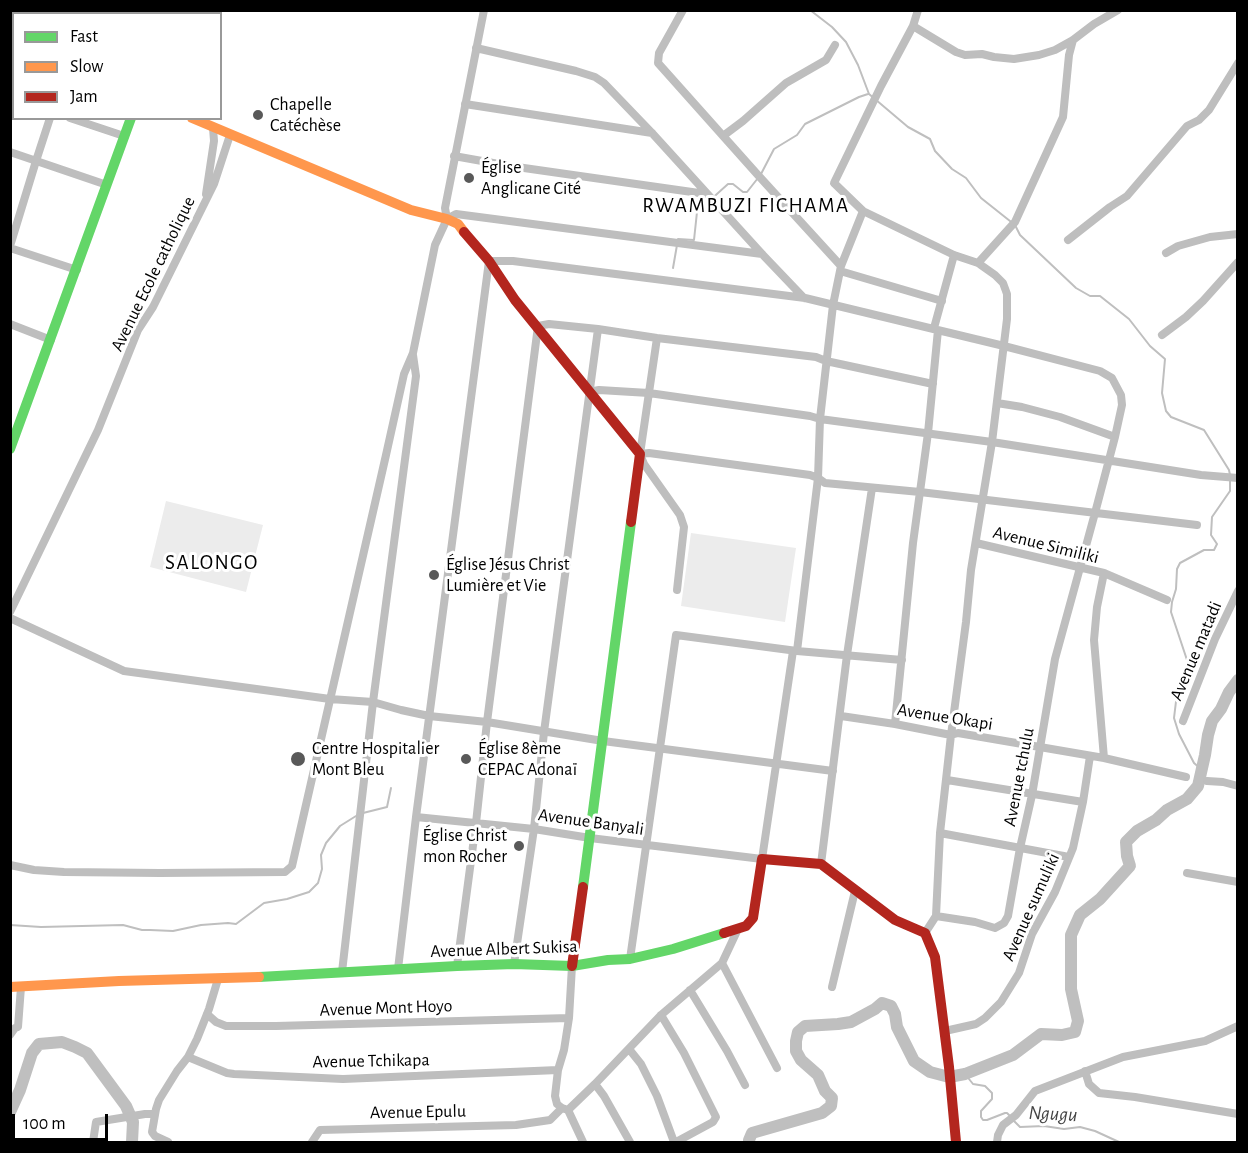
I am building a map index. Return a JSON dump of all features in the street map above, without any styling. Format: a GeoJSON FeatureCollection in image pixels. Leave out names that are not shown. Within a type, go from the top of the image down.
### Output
{"type":"FeatureCollection","features":[{"type":"Feature","properties":{"kind":"street"},"geometry":{"type":"LineString","coordinates":[[10,865],[34,870],[64,872],[285,873],[292,866],[404,374],[412,353],[435,245],[447,219],[445,208],[454,156],[484,10]]}},
{"type":"Feature","properties":{"kind":"street"},"geometry":{"type":"LineString","coordinates":[[683,10],[659,53],[658,63],[840,268],[942,301]]}},
{"type":"Feature","properties":{"kind":"street"},"geometry":{"type":"LineString","coordinates":[[908,10],[956,52],[965,55],[982,54],[1014,59],[1055,50],[1119,10]]}},
{"type":"Feature","properties":{"kind":"street"},"geometry":{"type":"LineString","coordinates":[[915,18],[834,183],[863,211],[954,255],[978,263],[995,274],[1003,283],[1007,294],[1007,319],[997,403],[971,570],[951,735],[940,833],[936,916],[925,933]]}},
{"type":"Feature","properties":{"kind":"street"},"geometry":{"type":"LineString","coordinates":[[978,263],[1013,224],[1063,117],[1069,55],[1073,40]]}},
{"type":"Feature","properties":{"kind":"street"},"geometry":{"type":"LineString","coordinates":[[723,136],[744,122],[786,83],[826,60],[835,45]]}},
{"type":"Feature","properties":{"kind":"street"},"geometry":{"type":"LineString","coordinates":[[476,48],[595,77],[614,93],[805,298]]}},
{"type":"Feature","properties":{"kind":"street"},"geometry":{"type":"LineString","coordinates":[[1068,240],[1127,196],[1187,126],[1199,120],[1209,110],[1238,63]]}},
{"type":"Feature","properties":{"kind":"street"},"geometry":{"type":"LineString","coordinates":[[465,104],[652,134]]}},
{"type":"Feature","properties":{"kind":"street"},"geometry":{"type":"LineString","coordinates":[[49,120],[10,247],[77,270]]}},
{"type":"Feature","properties":{"kind":"street"},"geometry":{"type":"LineString","coordinates":[[76,120],[124,136]]}},
{"type":"Feature","properties":{"kind":"street"},"geometry":{"type":"LineString","coordinates":[[10,449],[16,417],[51,340],[130,120]]}},
{"type":"Feature","properties":{"kind":"street"},"geometry":{"type":"LineString","coordinates":[[196,120],[411,210],[458,224],[489,261],[515,300],[640,454],[644,464],[680,515],[684,527],[677,591]]}},
{"type":"Feature","properties":{"kind":"street"},"geometry":{"type":"LineString","coordinates":[[204,202],[214,141],[213,128]]}},
{"type":"Feature","properties":{"kind":"street","name":"Avenue Ecole catholique"},"geometry":{"type":"LineString","coordinates":[[10,612],[98,430],[138,330],[153,307],[214,184],[230,135]]}},
{"type":"Feature","properties":{"kind":"street"},"geometry":{"type":"LineString","coordinates":[[10,152],[107,185]]}},
{"type":"Feature","properties":{"kind":"street"},"geometry":{"type":"LineString","coordinates":[[454,156],[709,197]]}},
{"type":"Feature","properties":{"kind":"street"},"geometry":{"type":"LineString","coordinates":[[777,1068],[722,963],[738,929],[746,926],[753,918],[795,651],[818,478],[820,419],[833,305],[840,268],[863,211]]}},
{"type":"Feature","properties":{"kind":"street"},"geometry":{"type":"LineString","coordinates":[[447,219],[456,214],[762,254]]}},
{"type":"Feature","properties":{"kind":"street"},"geometry":{"type":"LineString","coordinates":[[1166,253],[1178,246],[1210,237],[1238,234]]}},
{"type":"Feature","properties":{"kind":"street"},"geometry":{"type":"LineString","coordinates":[[895,724],[913,543],[928,433],[936,329],[954,255]]}},
{"type":"Feature","properties":{"kind":"street"},"geometry":{"type":"LineString","coordinates":[[489,261],[513,261],[805,298],[1004,346]]}},
{"type":"Feature","properties":{"kind":"street"},"geometry":{"type":"LineString","coordinates":[[398,969],[489,261]]}},
{"type":"Feature","properties":{"kind":"street"},"geometry":{"type":"LineString","coordinates":[[1162,335],[1203,301],[1238,262]]}},
{"type":"Feature","properties":{"kind":"street"},"geometry":{"type":"LineString","coordinates":[[10,324],[51,340]]}},
{"type":"Feature","properties":{"kind":"street"},"geometry":{"type":"LineString","coordinates":[[538,326],[549,324],[598,329],[816,357],[933,384]]}},
{"type":"Feature","properties":{"kind":"street"},"geometry":{"type":"LineString","coordinates":[[457,966],[538,326]]}},
{"type":"Feature","properties":{"kind":"street"},"geometry":{"type":"LineString","coordinates":[[514,964],[534,829],[544,732],[598,329]]}},
{"type":"Feature","properties":{"kind":"street"},"geometry":{"type":"LineString","coordinates":[[583,1143],[565,1109],[557,1104],[555,1096],[569,1017],[572,966],[657,338]]}},
{"type":"Feature","properties":{"kind":"street","name":"Avenue tchulu"},"geometry":{"type":"LineString","coordinates":[[936,916],[975,922],[995,928],[1004,923],[1008,916],[1041,747],[1055,659],[1122,405],[1121,395],[1112,378],[1100,371],[1004,346]]}},
{"type":"Feature","properties":{"kind":"street"},"geometry":{"type":"LineString","coordinates":[[342,972],[373,702],[416,376],[412,353]]}},
{"type":"Feature","properties":{"kind":"street"},"geometry":{"type":"LineString","coordinates":[[589,392],[599,390],[649,393],[820,419],[992,441],[1201,475],[1235,478]]}},
{"type":"Feature","properties":{"kind":"street"},"geometry":{"type":"LineString","coordinates":[[997,403],[1022,406],[1115,437]]}},
{"type":"Feature","properties":{"kind":"street"},"geometry":{"type":"LineString","coordinates":[[640,454],[649,453],[798,473],[814,476],[825,483],[1197,525]]}},
{"type":"Feature","properties":{"kind":"street"},"geometry":{"type":"LineString","coordinates":[[821,864],[847,655],[872,488]]}},
{"type":"Feature","properties":{"kind":"street","name":"Avenue Similiki"},"geometry":{"type":"LineString","coordinates":[[976,543],[1104,573],[1097,607],[1094,640],[1104,759]]}},
{"type":"Feature","properties":{"kind":"street"},"geometry":{"type":"LineString","coordinates":[[1104,573],[1167,600]]}},
{"type":"Feature","properties":{"kind":"street","name":"Avenue matadi"},"geometry":{"type":"LineString","coordinates":[[1183,722],[1215,639],[1238,591]]}},
{"type":"Feature","properties":{"kind":"street"},"geometry":{"type":"LineString","coordinates":[[10,618],[124,671],[330,699],[373,702],[429,716],[487,722],[603,741],[833,771]]}},
{"type":"Feature","properties":{"kind":"street"},"geometry":{"type":"LineString","coordinates":[[630,959],[676,636],[795,651],[903,660]]}},
{"type":"Feature","properties":{"kind":"street","name":"Avenue Okapi"},"geometry":{"type":"LineString","coordinates":[[841,716],[951,735],[958,734],[1041,747],[1186,777]]}},
{"type":"Feature","properties":{"kind":"street","name":"Avenue sumuliki"},"geometry":{"type":"LineString","coordinates":[[945,1031],[976,1024],[986,1018],[1001,1002],[1018,973],[1032,934],[1055,892],[1073,848],[1090,756]]}},
{"type":"Feature","properties":{"kind":"street"},"geometry":{"type":"LineString","coordinates":[[947,780],[1083,802]]}},
{"type":"Feature","properties":{"kind":"street"},"geometry":{"type":"LineString","coordinates":[[1207,782],[1223,782],[1238,786]]}},
{"type":"Feature","properties":{"kind":"street","name":"Avenue Banyali"},"geometry":{"type":"LineString","coordinates":[[416,817],[534,829],[762,859]]}},
{"type":"Feature","properties":{"kind":"street"},"geometry":{"type":"LineString","coordinates":[[940,833],[1069,857]]}},
{"type":"Feature","properties":{"kind":"street"},"geometry":{"type":"LineString","coordinates":[[762,859],[821,864],[895,920],[925,933],[935,957],[956,1143]]}},
{"type":"Feature","properties":{"kind":"street"},"geometry":{"type":"LineString","coordinates":[[1187,873],[1238,882]]}},
{"type":"Feature","properties":{"kind":"street"},"geometry":{"type":"LineString","coordinates":[[832,987],[855,891]]}},
{"type":"Feature","properties":{"kind":"street","name":"Avenue Albert Sukisa"},"geometry":{"type":"LineString","coordinates":[[16,987],[457,966],[514,964],[572,966],[630,959],[673,949],[738,929]]}},
{"type":"Feature","properties":{"kind":"street","name":"Avenue Epulu"},"geometry":{"type":"LineString","coordinates":[[312,1143],[320,1130],[516,1125],[550,1120],[595,1084],[661,1015],[722,963]]}},
{"type":"Feature","properties":{"kind":"street"},"geometry":{"type":"LineString","coordinates":[[168,1143],[152,1132],[159,1100],[188,1058],[207,1014],[218,979]]}},
{"type":"Feature","properties":{"kind":"street"},"geometry":{"type":"LineString","coordinates":[[10,1035],[18,1027],[16,987]]}},
{"type":"Feature","properties":{"kind":"street"},"geometry":{"type":"LineString","coordinates":[[690,990],[745,1085]]}},
{"type":"Feature","properties":{"kind":"street","name":"Avenue Mont Hoyo"},"geometry":{"type":"LineString","coordinates":[[207,1014],[216,1022],[226,1026],[569,1017]]}},
{"type":"Feature","properties":{"kind":"street"},"geometry":{"type":"LineString","coordinates":[[629,1049],[641,1064],[657,1096],[675,1143],[713,1122],[716,1117],[684,1053],[661,1015]]}},
{"type":"Feature","properties":{"kind":"street"},"geometry":{"type":"LineString","coordinates":[[997,1143],[1003,1125],[1035,1091],[1123,1057],[1205,1041],[1238,1026]]}},
{"type":"Feature","properties":{"kind":"street","name":"Avenue Tchikapa"},"geometry":{"type":"LineString","coordinates":[[188,1058],[234,1074],[343,1079],[558,1070]]}},
{"type":"Feature","properties":{"kind":"street"},"geometry":{"type":"LineString","coordinates":[[1085,1071],[1089,1084],[1099,1093],[1238,1114]]}},
{"type":"Feature","properties":{"kind":"street"},"geometry":{"type":"LineString","coordinates":[[595,1084],[630,1143]]}},
{"type":"Feature","properties":{"kind":"street"},"geometry":{"type":"LineString","coordinates":[[93,1143],[96,1122],[155,1114]]}},
{"type":"Feature","properties":{"kind":"shaded area"},"geometry":{"type":"Polygon","coordinates":[[[166,501],[263,525],[246,592],[150,567],[166,501]]]}},
{"type":"Feature","properties":{"kind":"shaded area"},"geometry":{"type":"Polygon","coordinates":[[[691,533],[796,548],[785,622],[681,606],[691,533]]]}},
{"type":"Feature","properties":{"kind":"waterway"},"geometry":{"type":"LineString","coordinates":[[810,10],[832,27],[846,42],[869,94],[908,127],[930,139],[935,151],[952,169],[966,178],[981,198],[1015,225],[1020,235],[1076,288],[1090,296],[1100,296],[1129,319],[1150,346],[1165,359],[1162,393],[1166,411],[1171,417],[1204,430],[1230,475]]}},
{"type":"Feature","properties":{"kind":"waterway"},"geometry":{"type":"LineString","coordinates":[[761,174],[774,149],[797,135],[805,124],[868,94]]}},
{"type":"Feature","properties":{"kind":"waterway"},"geometry":{"type":"LineString","coordinates":[[678,239],[694,240],[697,212],[728,184],[733,184],[743,192],[747,192],[758,178]]}},
{"type":"Feature","properties":{"kind":"waterway"},"geometry":{"type":"LineString","coordinates":[[673,268],[677,245]]}},
{"type":"Feature","properties":{"kind":"waterway"},"geometry":{"type":"LineString","coordinates":[[1202,770],[1194,763],[1179,734],[1174,718],[1178,685],[1187,674],[1187,660],[1171,612],[1177,569],[1180,563],[1204,550],[1214,550],[1217,544],[1211,535],[1212,517],[1230,491],[1230,481]]}},
{"type":"Feature","properties":{"kind":"waterway"},"geometry":{"type":"LineString","coordinates":[[749,1142],[752,1133],[822,1113],[831,1106],[832,1098],[825,1091],[818,1075],[801,1060],[796,1051],[798,1032],[805,1026],[851,1022],[882,1003],[891,1006],[897,1027],[914,1061],[930,1072],[949,1077],[965,1074],[1013,1055],[1041,1034],[1062,1035],[1075,1032],[1078,1021],[1071,989],[1071,935],[1080,915],[1100,899],[1130,866],[1126,842],[1137,831],[1187,799],[1198,786],[1212,721],[1238,680]]}},
{"type":"Feature","properties":{"kind":"waterway"},"geometry":{"type":"LineString","coordinates":[[363,813],[387,807],[391,788]]}},
{"type":"Feature","properties":{"kind":"waterway"},"geometry":{"type":"LineString","coordinates":[[10,925],[41,927],[123,925],[142,930],[173,931],[201,925],[236,924],[264,903],[309,892],[318,883],[322,869],[321,855],[326,843],[340,826],[356,816]]}},
{"type":"Feature","properties":{"kind":"waterway"},"geometry":{"type":"LineString","coordinates":[[10,1112],[32,1053],[39,1044],[62,1042],[87,1053],[126,1106],[133,1122],[132,1142]]}},
{"type":"Feature","properties":{"kind":"waterway","name":"Ngugu"},"geometry":{"type":"LineString","coordinates":[[965,1074],[973,1084],[985,1086],[992,1093],[992,1099],[981,1111],[983,1120],[1005,1113],[1010,1116]]}},
{"type":"Feature","properties":{"kind":"waterway","name":"Ngugu"},"geometry":{"type":"LineString","coordinates":[[1014,1121],[1020,1127],[1044,1126],[1064,1129],[1080,1127],[1119,1142]]}},
{"type":"Feature","properties":{"kind":"traffic: fast"},"geometry":{"type":"LineString","coordinates":[[10,449],[130,120]]}},
{"type":"Feature","properties":{"kind":"traffic: fast"},"geometry":{"type":"LineString","coordinates":[[583,887],[631,522]]}},
{"type":"Feature","properties":{"kind":"traffic: fast"},"geometry":{"type":"LineString","coordinates":[[259,977],[457,966],[514,964],[572,966],[630,959],[673,949],[724,933]]}},
{"type":"Feature","properties":{"kind":"traffic: slow"},"geometry":{"type":"LineString","coordinates":[[197,120],[411,210],[447,219],[458,224],[464,232]]}},
{"type":"Feature","properties":{"kind":"traffic: slow"},"geometry":{"type":"LineString","coordinates":[[10,987],[259,977]]}},
{"type":"Feature","properties":{"kind":"traffic: jam"},"geometry":{"type":"LineString","coordinates":[[464,232],[489,261],[515,300],[640,454],[631,522]]}},
{"type":"Feature","properties":{"kind":"traffic: jam"},"geometry":{"type":"LineString","coordinates":[[724,933],[746,926],[753,918],[762,859],[821,864],[895,920],[925,933],[935,957],[956,1142]]}},
{"type":"Feature","properties":{"kind":"traffic: jam"},"geometry":{"type":"LineString","coordinates":[[572,966],[583,887]]}},
{"type":"Feature","properties":{"kind":"place","name":"Chapelle Catéchèse"},"geometry":{"type":"Point","coordinates":[258,115]}},
{"type":"Feature","properties":{"kind":"place","name":"Église Anglicane Cité"},"geometry":{"type":"Point","coordinates":[469,178]}},
{"type":"Feature","properties":{"kind":"place","name":"Église Jésus Christ Lumière et Vie"},"geometry":{"type":"Point","coordinates":[434,575]}},
{"type":"Feature","properties":{"kind":"place","name":"Centre Hospitalier Mont Bleu"},"geometry":{"type":"Point","coordinates":[298,759]}},
{"type":"Feature","properties":{"kind":"place","name":"Église 8ème CEPAC Adonaï"},"geometry":{"type":"Point","coordinates":[466,759]}},
{"type":"Feature","properties":{"kind":"place","name":"Église Christ mon Rocher"},"geometry":{"type":"Point","coordinates":[519,846]}},
{"type":"Feature","properties":{"kind":"district","name":"RWAMBUZI FICHAMA"},"geometry":{"type":"Point","coordinates":[746,206]}},
{"type":"Feature","properties":{"kind":"district","name":"SALONGO"},"geometry":{"type":"Point","coordinates":[212,563]}}]}
